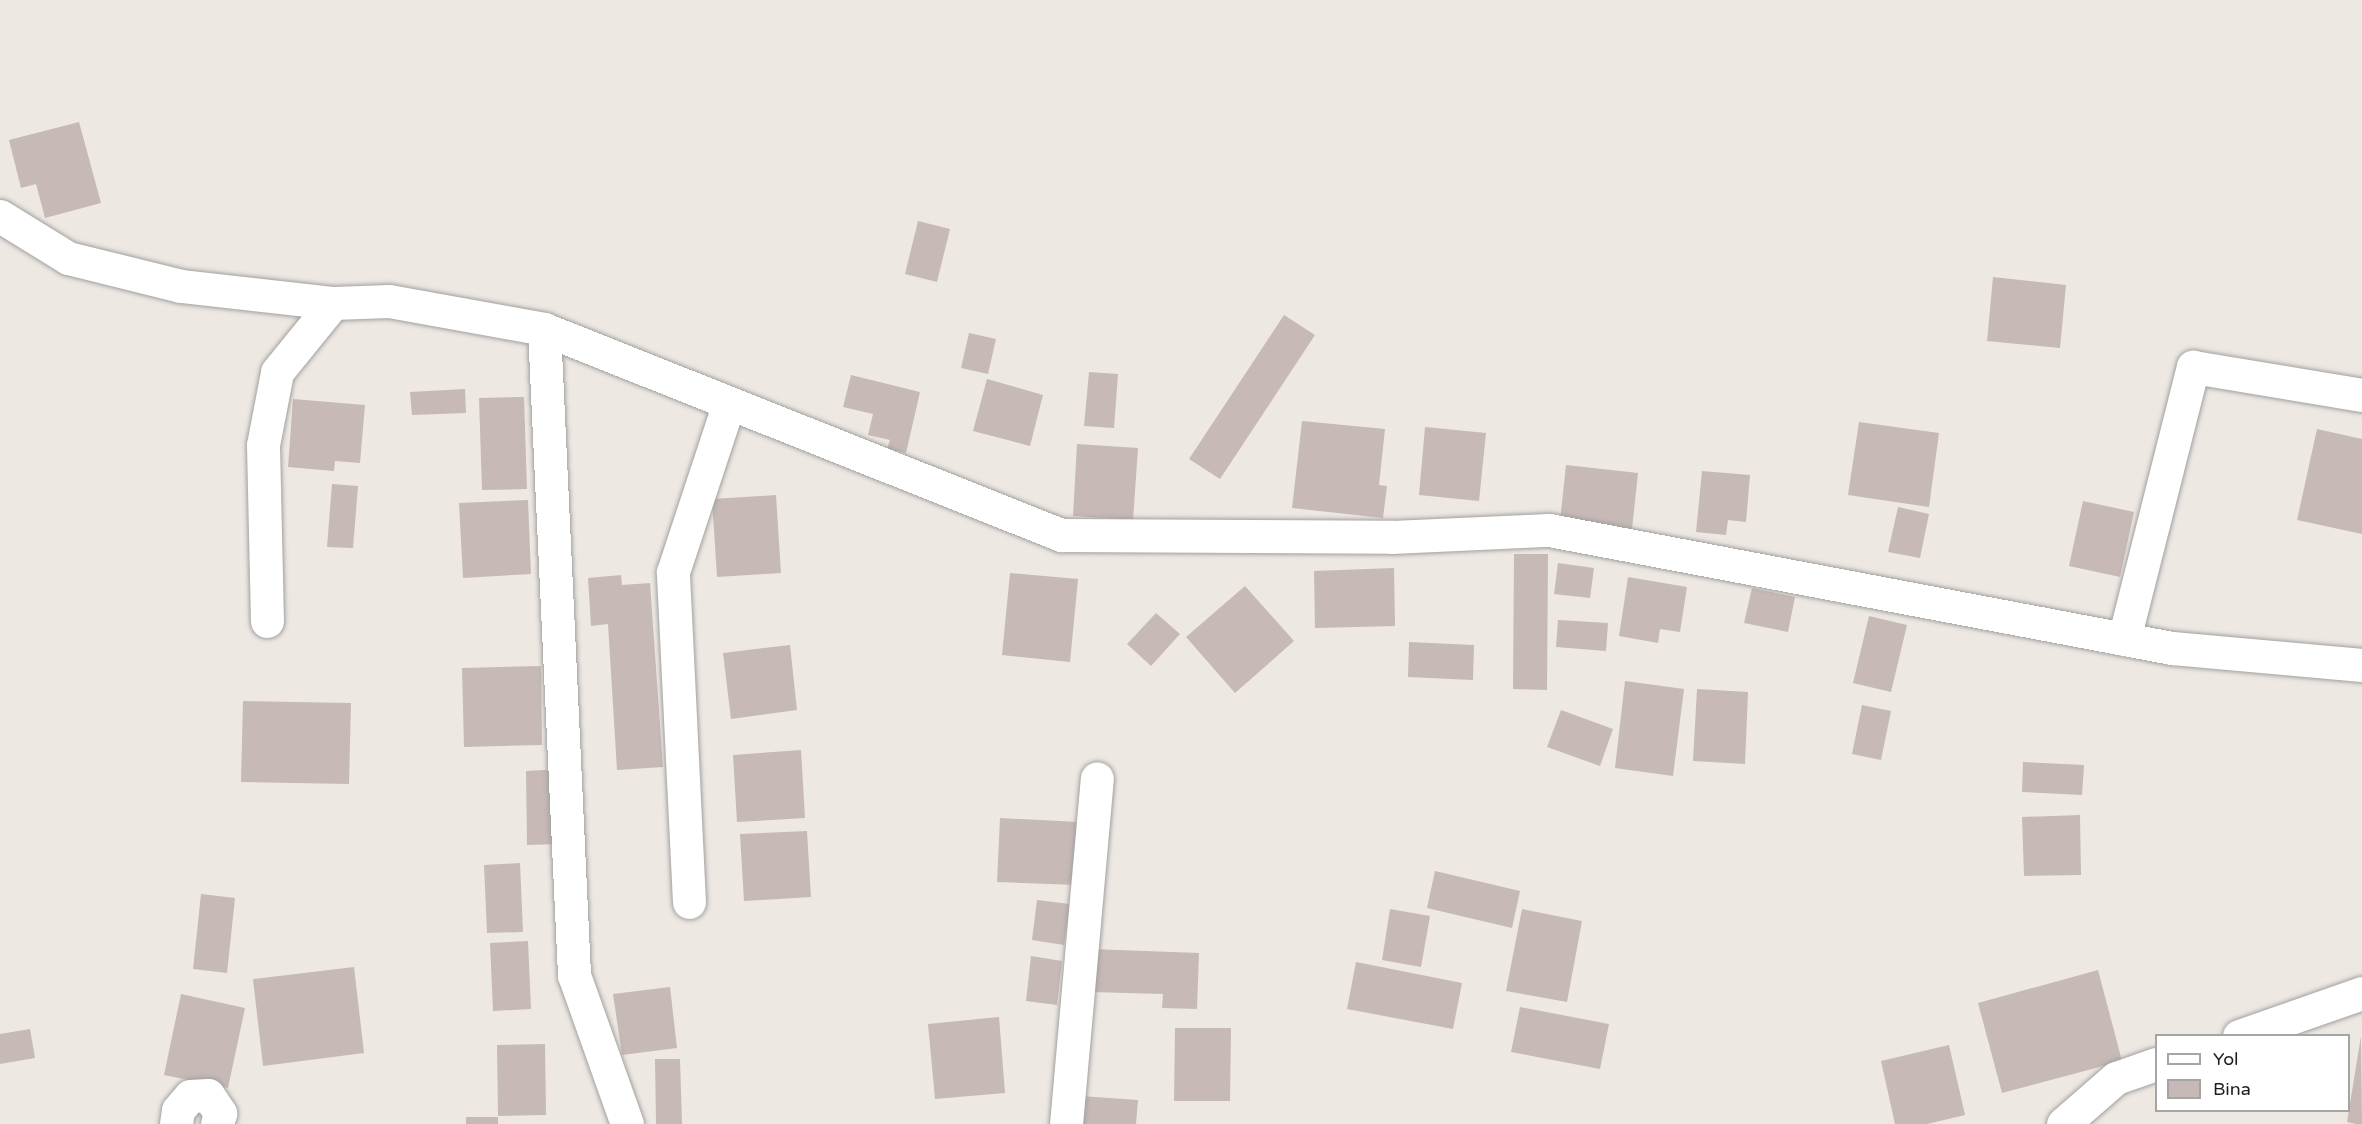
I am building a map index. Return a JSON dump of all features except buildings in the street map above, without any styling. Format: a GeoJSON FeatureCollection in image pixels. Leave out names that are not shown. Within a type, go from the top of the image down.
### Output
{"type":"FeatureCollection","features":[{"type":"Feature","properties":{"kind":"street"},"geometry":{"type":"LineString","coordinates":[[0,216],[68,258],[181,286],[333,303],[389,301],[544,329],[1061,535],[1392,537],[1549,530],[2172,648],[2362,665]]}},
{"type":"Feature","properties":{"kind":"street"},"geometry":{"type":"LineString","coordinates":[[267,621],[263,446],[277,372],[333,303]]}},
{"type":"Feature","properties":{"kind":"street"},"geometry":{"type":"LineString","coordinates":[[544,329],[574,975],[627,1124]]}},
{"type":"Feature","properties":{"kind":"street"},"geometry":{"type":"LineString","coordinates":[[2124,639],[2193,367],[2362,395]]}},
{"type":"Feature","properties":{"kind":"street"},"geometry":{"type":"LineString","coordinates":[[689,902],[673,572],[729,403]]}},
{"type":"Feature","properties":{"kind":"street"},"geometry":{"type":"LineString","coordinates":[[1066,1124],[1097,778]]}},
{"type":"Feature","properties":{"kind":"street"},"geometry":{"type":"LineString","coordinates":[[2242,1034],[2362,993]]}},
{"type":"Feature","properties":{"kind":"street"},"geometry":{"type":"LineString","coordinates":[[2063,1124],[2116,1078],[2155,1065]]}},
{"type":"Feature","properties":{"kind":"street"},"geometry":{"type":"LineString","coordinates":[[176,1124],[178,1110],[190,1096],[208,1095],[220,1113],[217,1124]]}}]}
